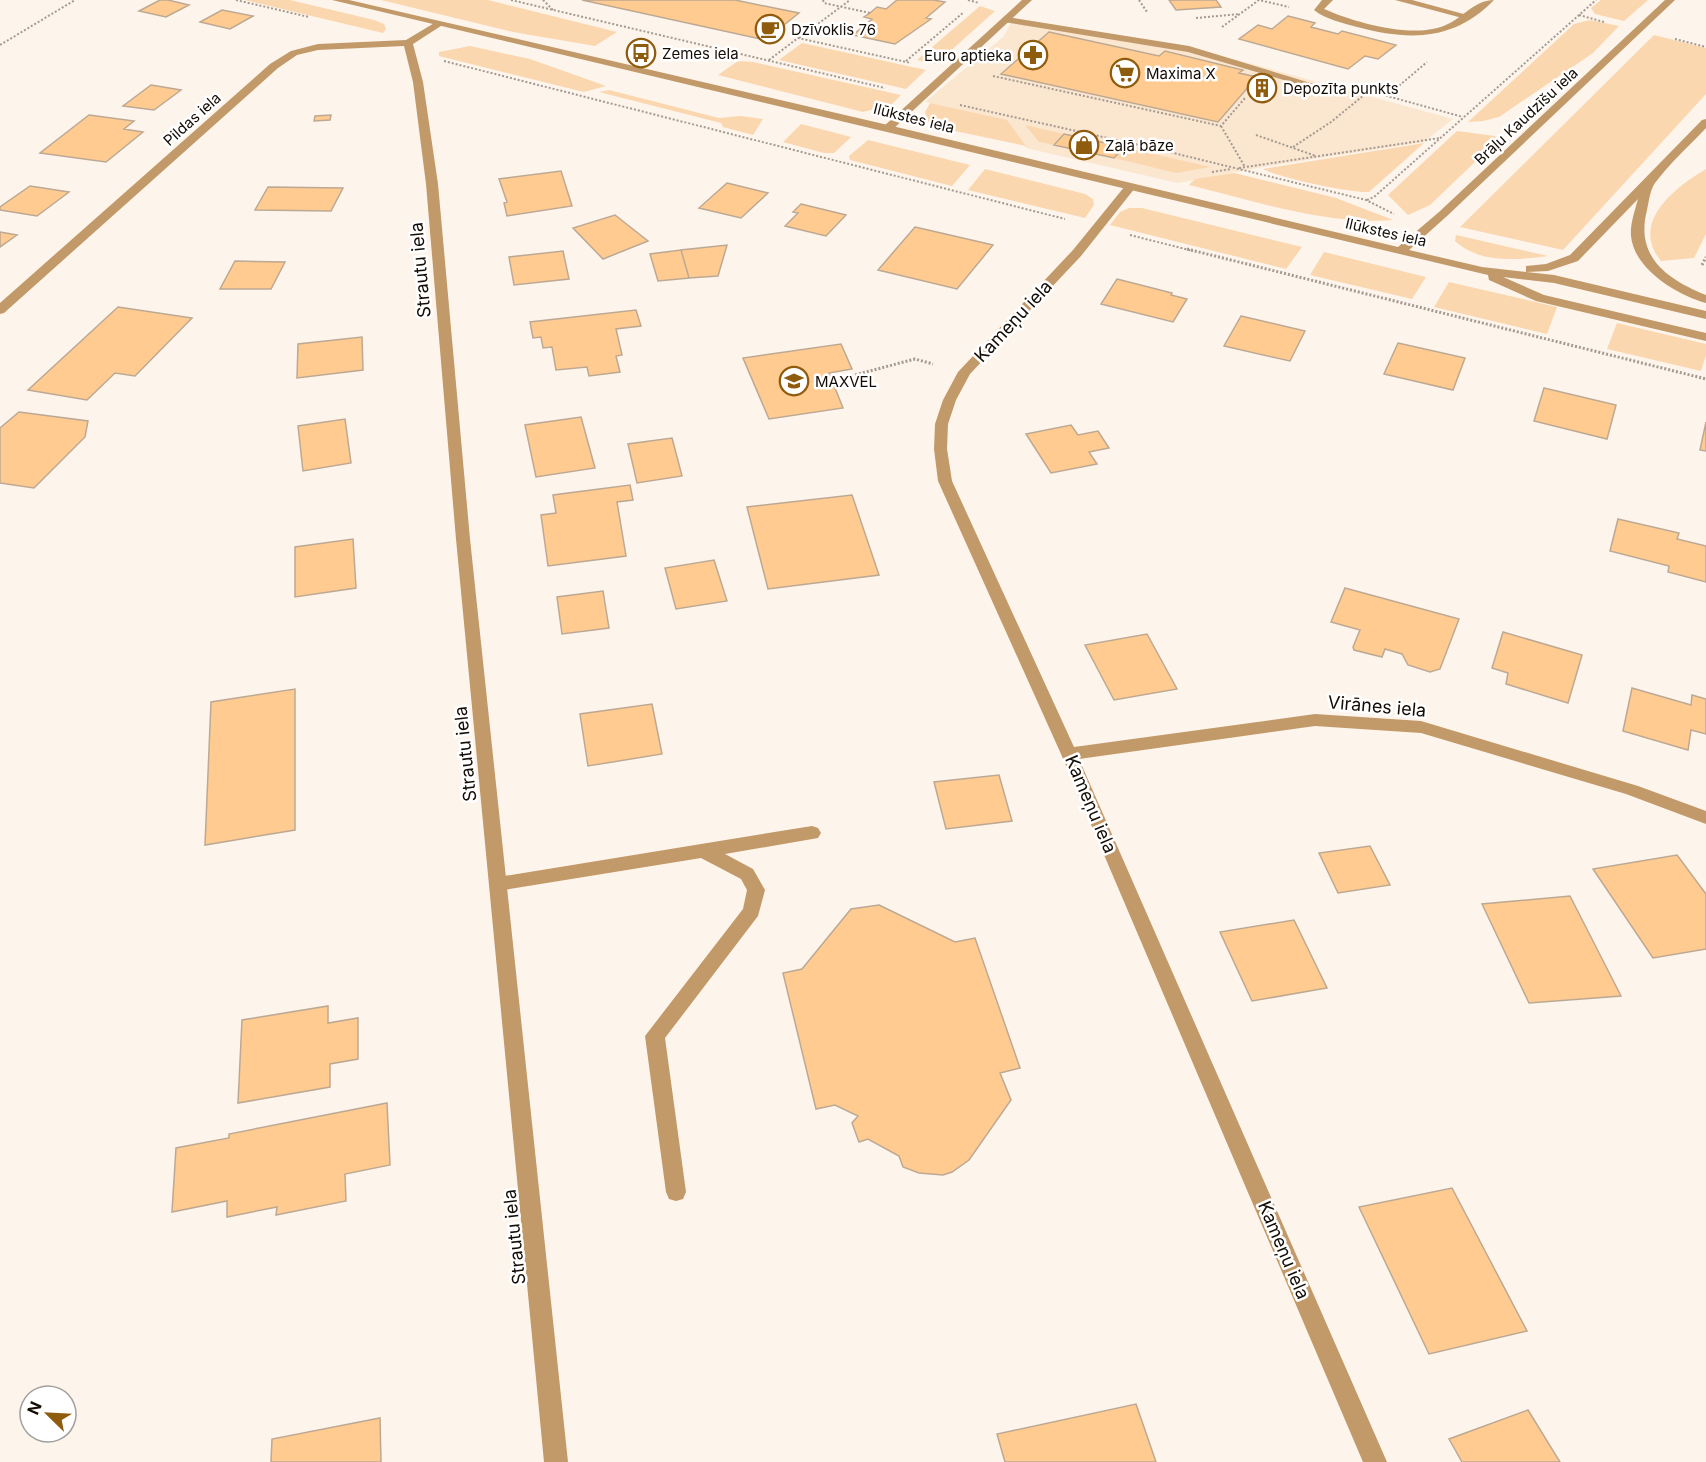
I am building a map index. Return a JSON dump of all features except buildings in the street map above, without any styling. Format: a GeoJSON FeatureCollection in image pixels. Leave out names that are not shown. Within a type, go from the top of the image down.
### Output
{"type":"FeatureCollection","features":[{"type":"Feature","properties":{"kind":"street","name":"Ilūkstes iela"},"geometry":{"type":"LineString","coordinates":[[337,0],[888,128],[1399,252],[1482,271],[1554,279],[1706,315]]}},
{"type":"Feature","properties":{"kind":"street"},"geometry":{"type":"LineString","coordinates":[[888,128],[1027,0]]}},
{"type":"Feature","properties":{"kind":"street"},"geometry":{"type":"LineString","coordinates":[[1328,0],[1321,5],[1319,10],[1328,15],[1384,30],[1412,32],[1450,28],[1489,0]]}},
{"type":"Feature","properties":{"kind":"street"},"geometry":{"type":"LineString","coordinates":[[1400,0],[1466,16]]}},
{"type":"Feature","properties":{"kind":"street","name":"Brāļu Kaudzīšu iela"},"geometry":{"type":"LineString","coordinates":[[1399,252],[1460,198],[1670,0]]}},
{"type":"Feature","properties":{"kind":"street"},"geometry":{"type":"LineString","coordinates":[[1007,20],[1189,49],[1322,88]]}},
{"type":"Feature","properties":{"kind":"street","name":"Pildas iela"},"geometry":{"type":"LineString","coordinates":[[0,310],[274,66],[294,53],[318,47],[408,43],[439,24]]}},
{"type":"Feature","properties":{"kind":"street","name":"Strautu iela"},"geometry":{"type":"LineString","coordinates":[[408,43],[418,82],[432,184],[463,539],[556,1462]]}},
{"type":"Feature","properties":{"kind":"street"},"geometry":{"type":"LineString","coordinates":[[1482,271],[1548,267],[1574,258],[1620,208],[1648,184],[1706,122]]}},
{"type":"Feature","properties":{"kind":"street"},"geometry":{"type":"LineString","coordinates":[[1648,184],[1637,237],[1641,250],[1665,277],[1706,299]]}},
{"type":"Feature","properties":{"kind":"street","name":"Kameņu iela"},"geometry":{"type":"LineString","coordinates":[[1129,188],[1077,253],[965,372],[942,411],[940,436],[945,481],[1069,754],[1375,1462]]}},
{"type":"Feature","properties":{"kind":"street","name":"Ilūkstes iela"},"geometry":{"type":"LineString","coordinates":[[1482,271],[1540,298],[1706,337]]}},
{"type":"Feature","properties":{"kind":"street","name":"Virānes iela"},"geometry":{"type":"LineString","coordinates":[[1069,754],[1315,720],[1421,727],[1632,790],[1706,818]]}},
{"type":"Feature","properties":{"kind":"street"},"geometry":{"type":"LineString","coordinates":[[498,884],[812,833]]}},
{"type":"Feature","properties":{"kind":"street"},"geometry":{"type":"LineString","coordinates":[[676,1192],[655,1036],[752,911],[756,890],[747,873],[704,850]]}},
{"type":"Feature","properties":{"kind":"path"},"geometry":{"type":"LineString","coordinates":[[0,45],[75,0]]}},
{"type":"Feature","properties":{"kind":"path"},"geometry":{"type":"LineString","coordinates":[[236,0],[316,19]]}},
{"type":"Feature","properties":{"kind":"path"},"geometry":{"type":"LineString","coordinates":[[543,0],[553,10]]}},
{"type":"Feature","properties":{"kind":"path"},"geometry":{"type":"LineString","coordinates":[[823,0],[824,3],[870,13]]}},
{"type":"Feature","properties":{"kind":"path"},"geometry":{"type":"LineString","coordinates":[[769,61],[849,0]]}},
{"type":"Feature","properties":{"kind":"path"},"geometry":{"type":"LineString","coordinates":[[905,62],[978,0]]}},
{"type":"Feature","properties":{"kind":"path"},"geometry":{"type":"LineString","coordinates":[[1215,31],[1259,0],[1306,11],[1319,10]]}},
{"type":"Feature","properties":{"kind":"path"},"geometry":{"type":"LineString","coordinates":[[1403,218],[1366,200],[1374,196],[1596,0]]}},
{"type":"Feature","properties":{"kind":"path"},"geometry":{"type":"LineString","coordinates":[[798,38],[951,72]]}},
{"type":"Feature","properties":{"kind":"path"},"geometry":{"type":"LineString","coordinates":[[1674,39],[1706,47]]}},
{"type":"Feature","properties":{"kind":"path"},"geometry":{"type":"LineString","coordinates":[[408,43],[438,60],[1706,379]]}},
{"type":"Feature","properties":{"kind":"path"},"geometry":{"type":"LineString","coordinates":[[1387,96],[1429,60]]}},
{"type":"Feature","properties":{"kind":"path"},"geometry":{"type":"LineString","coordinates":[[993,76],[1221,126],[1245,167]]}},
{"type":"Feature","properties":{"kind":"path"},"geometry":{"type":"LineString","coordinates":[[1293,147],[1331,122],[1364,95],[1380,94]]}},
{"type":"Feature","properties":{"kind":"path"},"geometry":{"type":"LineString","coordinates":[[1221,126],[1247,95]]}},
{"type":"Feature","properties":{"kind":"path"},"geometry":{"type":"LineString","coordinates":[[1256,135],[1317,156]]}},
{"type":"Feature","properties":{"kind":"path"},"geometry":{"type":"LineString","coordinates":[[1235,168],[1440,138]]}},
{"type":"Feature","properties":{"kind":"path"},"geometry":{"type":"LineString","coordinates":[[832,381],[915,359],[965,372]]}},
{"type":"Feature","properties":{"kind":"shaded area"},"geometry":{"type":"Polygon","coordinates":[[[245,0],[290,0],[374,20],[384,24],[386,29],[383,33],[245,0]]]}},
{"type":"Feature","properties":{"kind":"shaded area"},"geometry":{"type":"Polygon","coordinates":[[[381,0],[488,0],[617,32],[595,46],[513,32],[381,0]]]}},
{"type":"Feature","properties":{"kind":"shaded area"},"geometry":{"type":"Polygon","coordinates":[[[1601,0],[1648,0],[1624,21],[1595,14],[1591,8],[1601,0]]]}},
{"type":"Feature","properties":{"kind":"shaded area"},"geometry":{"type":"Polygon","coordinates":[[[980,6],[995,11],[936,64],[917,60],[980,6]]]}},
{"type":"Feature","properties":{"kind":"shaded area"},"geometry":{"type":"Polygon","coordinates":[[[1014,18],[1193,48],[1453,119],[1424,142],[1262,167],[1178,183],[1026,148],[1007,120],[925,102],[1003,37],[1014,18]]]}},
{"type":"Feature","properties":{"kind":"shaded area"},"geometry":{"type":"Polygon","coordinates":[[[1590,20],[1619,26],[1593,53],[1499,117],[1468,122],[1574,24],[1590,20]]]}},
{"type":"Feature","properties":{"kind":"shaded area"},"geometry":{"type":"Polygon","coordinates":[[[1654,35],[1706,48],[1706,94],[1563,250],[1460,227],[1654,35]]]}},
{"type":"Feature","properties":{"kind":"shaded area"},"geometry":{"type":"Polygon","coordinates":[[[802,43],[926,70],[906,89],[779,60],[802,43]]]}},
{"type":"Feature","properties":{"kind":"shaded area"},"geometry":{"type":"Polygon","coordinates":[[[470,46],[530,59],[606,86],[584,92],[439,56],[439,52],[470,46]]]}},
{"type":"Feature","properties":{"kind":"shaded area"},"geometry":{"type":"Polygon","coordinates":[[[738,61],[753,62],[901,95],[891,105],[863,112],[718,75],[738,61]]]}},
{"type":"Feature","properties":{"kind":"shaded area"},"geometry":{"type":"Polygon","coordinates":[[[609,90],[719,118],[741,116],[763,119],[753,135],[723,127],[721,123],[599,92],[609,90]]]}},
{"type":"Feature","properties":{"kind":"shaded area"},"geometry":{"type":"Polygon","coordinates":[[[930,103],[1007,120],[1026,146],[936,127],[928,121],[925,112],[930,103]]]}},
{"type":"Feature","properties":{"kind":"shaded area"},"geometry":{"type":"Polygon","coordinates":[[[801,124],[851,137],[834,153],[824,153],[783,142],[801,124]]]}},
{"type":"Feature","properties":{"kind":"shaded area"},"geometry":{"type":"Polygon","coordinates":[[[1025,125],[1064,134],[1054,145],[1039,142],[1025,125]]]}},
{"type":"Feature","properties":{"kind":"shaded area"},"geometry":{"type":"Polygon","coordinates":[[[1457,131],[1495,136],[1498,140],[1430,205],[1408,215],[1388,195],[1457,131]]]}},
{"type":"Feature","properties":{"kind":"shaded area"},"geometry":{"type":"Polygon","coordinates":[[[868,140],[970,165],[952,186],[850,160],[849,156],[868,140]]]}},
{"type":"Feature","properties":{"kind":"shaded area"},"geometry":{"type":"Polygon","coordinates":[[[1424,143],[1369,192],[1315,184],[1284,177],[1263,169],[1424,143]]]}},
{"type":"Feature","properties":{"kind":"shaded area"},"geometry":{"type":"Polygon","coordinates":[[[1124,147],[1210,167],[1176,173],[1114,158],[1124,147]]]}},
{"type":"Feature","properties":{"kind":"shaded area"},"geometry":{"type":"Polygon","coordinates":[[[985,169],[1085,194],[1093,199],[1094,205],[1085,218],[968,190],[985,169]]]}},
{"type":"Feature","properties":{"kind":"shaded area"},"geometry":{"type":"Polygon","coordinates":[[[1706,169],[1706,234],[1694,258],[1661,261],[1653,247],[1650,233],[1653,219],[1670,196],[1706,169]]]}},
{"type":"Feature","properties":{"kind":"shaded area"},"geometry":{"type":"Polygon","coordinates":[[[1234,173],[1336,198],[1393,220],[1367,221],[1316,215],[1189,185],[1195,179],[1234,173]]]}},
{"type":"Feature","properties":{"kind":"shaded area"},"geometry":{"type":"Polygon","coordinates":[[[1129,208],[1142,208],[1302,247],[1286,269],[1110,225],[1120,212],[1129,208]]]}},
{"type":"Feature","properties":{"kind":"shaded area"},"geometry":{"type":"Polygon","coordinates":[[[1456,235],[1548,256],[1524,259],[1487,257],[1476,254],[1455,241],[1456,235]]]}},
{"type":"Feature","properties":{"kind":"shaded area"},"geometry":{"type":"Polygon","coordinates":[[[1324,252],[1426,277],[1412,299],[1310,275],[1324,252]]]}},
{"type":"Feature","properties":{"kind":"shaded area"},"geometry":{"type":"Polygon","coordinates":[[[1449,282],[1557,307],[1547,334],[1434,307],[1449,282]]]}},
{"type":"Feature","properties":{"kind":"shaded area"},"geometry":{"type":"Polygon","coordinates":[[[1617,323],[1706,344],[1706,355],[1701,371],[1607,349],[1617,323]]]}},
{"type":"Feature","properties":{"kind":"place","name":"Dzīvoklis 76"},"geometry":{"type":"Point","coordinates":[770,29]}},
{"type":"Feature","properties":{"kind":"place","name":"Zemes iela"},"geometry":{"type":"Point","coordinates":[641,53]}},
{"type":"Feature","properties":{"kind":"place","name":"Euro aptieka"},"geometry":{"type":"Point","coordinates":[1033,55]}},
{"type":"Feature","properties":{"kind":"place","name":"Maxima X"},"geometry":{"type":"Point","coordinates":[1125,73]}},
{"type":"Feature","properties":{"kind":"place","name":"Depozīta punkts"},"geometry":{"type":"Point","coordinates":[1262,88]}},
{"type":"Feature","properties":{"kind":"place","name":"Zaļā bāze"},"geometry":{"type":"Point","coordinates":[1084,145]}},
{"type":"Feature","properties":{"kind":"place","name":"MAXVEL"},"geometry":{"type":"Point","coordinates":[794,381]}}]}
